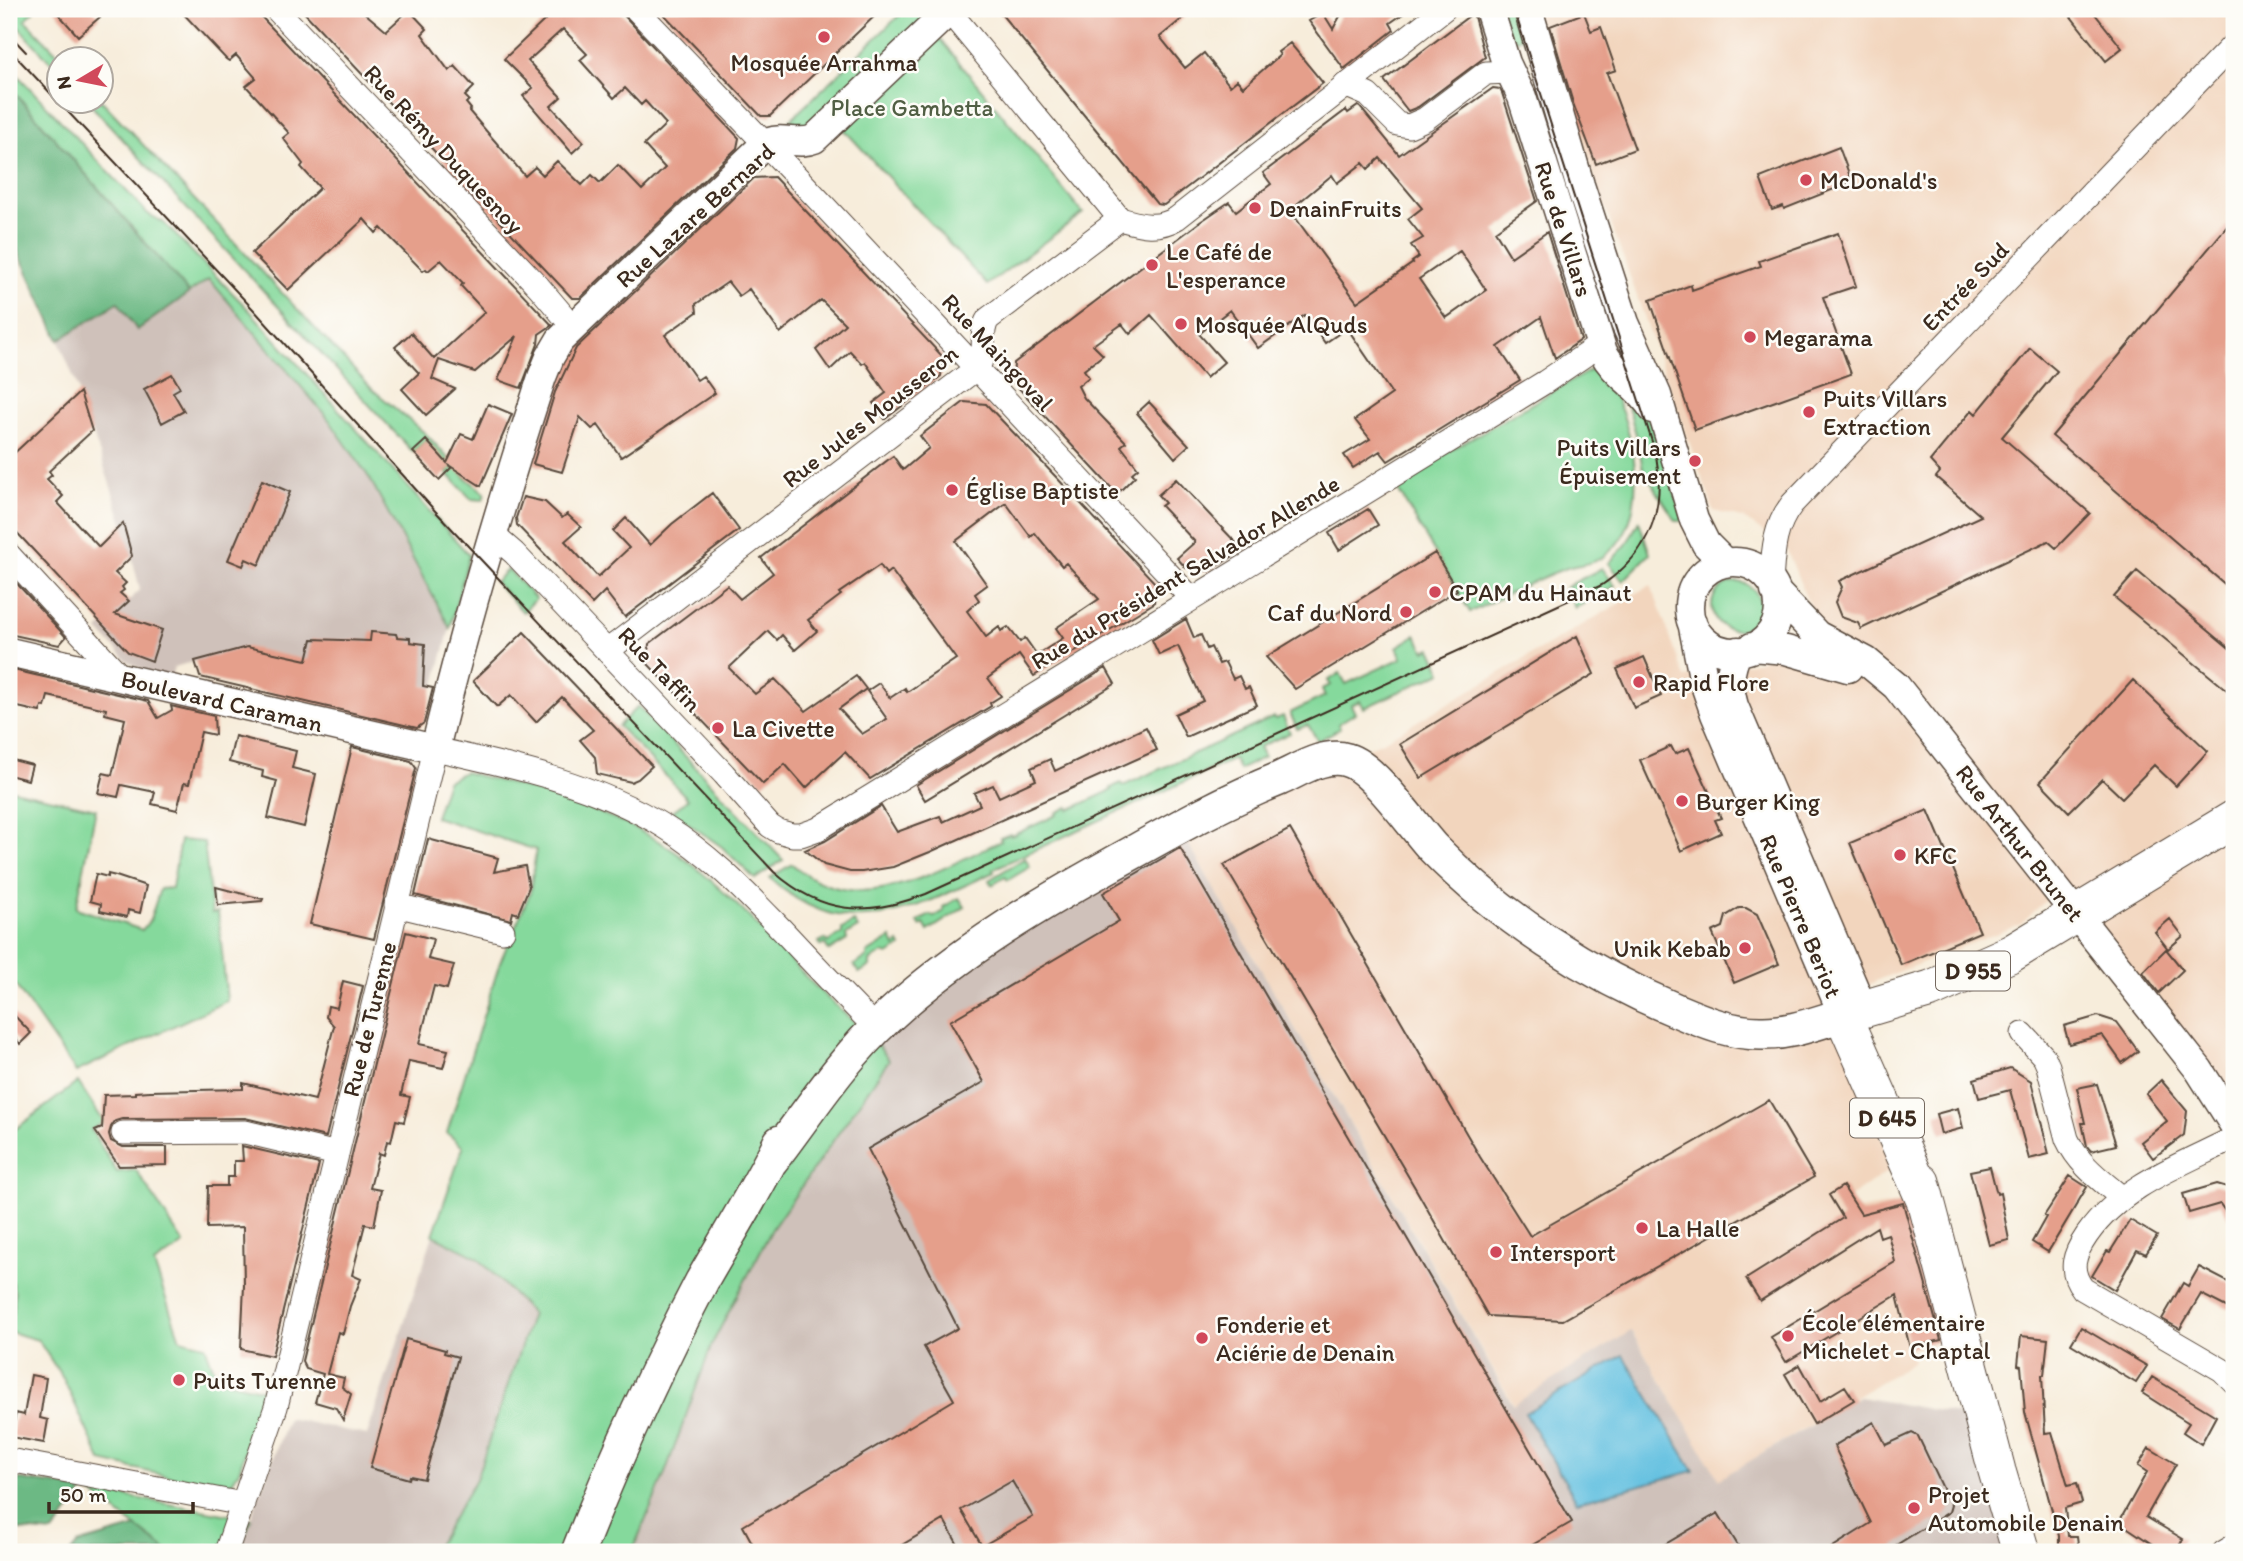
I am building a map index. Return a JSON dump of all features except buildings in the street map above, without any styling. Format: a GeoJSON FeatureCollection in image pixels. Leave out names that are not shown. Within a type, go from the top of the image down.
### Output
{"type":"FeatureCollection","features":[{"type":"Feature","properties":{"kind":"main road"},"geometry":{"type":"LineString","coordinates":[[578,1552],[657,1370],[705,1278],[771,1161],[849,1059],[869,1022],[971,933],[1046,884],[1142,830],[1226,801],[1300,770],[1333,772],[1352,781],[1422,860],[1489,920],[1568,974],[1638,1013],[1709,1041],[1752,1050],[1787,1047],[1856,1021]]}},
{"type":"Feature","properties":{"kind":"main road","name":"D 955"},"geometry":{"type":"LineString","coordinates":[[1856,1021],[1928,1007],[1974,988],[2075,926],[2234,819]]}},
{"type":"Feature","properties":{"kind":"main road","name":"D 955"},"geometry":{"type":"LineString","coordinates":[[2075,926],[2234,842]]}},
{"type":"Feature","properties":{"kind":"main road","name":"Rue Pierre Beriot"},"geometry":{"type":"LineString","coordinates":[[1856,1021],[1904,1114],[2021,1552]]}},
{"type":"Feature","properties":{"kind":"street","name":"Rue Rémy Duquesnoy"},"geometry":{"type":"LineString","coordinates":[[276,9],[539,287],[573,327]]}},
{"type":"Feature","properties":{"kind":"street","name":"Rue Maingoval"},"geometry":{"type":"LineString","coordinates":[[636,9],[1191,598]]}},
{"type":"Feature","properties":{"kind":"street"},"geometry":{"type":"LineString","coordinates":[[949,10],[1120,219],[1149,226],[1164,225],[1177,218],[1444,9]]}},
{"type":"Feature","properties":{"kind":"street","name":"Rue de Villars"},"geometry":{"type":"LineString","coordinates":[[1489,9],[1510,72],[1522,97],[1601,344],[1609,361],[1641,391],[1666,433]]}},
{"type":"Feature","properties":{"kind":"street","name":"Rue de Villars"},"geometry":{"type":"LineString","coordinates":[[1528,9],[1571,156],[1625,323],[1657,395],[1693,520],[1698,552],[1695,584]]}},
{"type":"Feature","properties":{"kind":"street","name":"Rue Lazare Bernard"},"geometry":{"type":"LineString","coordinates":[[507,484],[546,366],[560,341],[573,327],[765,144],[775,139],[800,143],[814,139],[949,10]]}},
{"type":"Feature","properties":{"kind":"street","name":"Entrée Sud"},"geometry":{"type":"LineString","coordinates":[[1774,587],[1775,536],[1781,520],[1792,504],[2234,44]]}},
{"type":"Feature","properties":{"kind":"street"},"geometry":{"type":"LineString","coordinates":[[1345,85],[1368,95],[1397,124],[1409,126],[1425,119],[1486,74],[1510,72]]}},
{"type":"Feature","properties":{"kind":"street","name":"Rue Jules Mousseron"},"geometry":{"type":"LineString","coordinates":[[607,651],[977,368],[983,358],[983,327],[988,319],[1120,219]]}},
{"type":"Feature","properties":{"kind":"street","name":"Rue du Président Salvador Allende"},"geometry":{"type":"LineString","coordinates":[[792,835],[818,829],[1545,382],[1601,344]]}},
{"type":"Feature","properties":{"kind":"street","name":"Rue de Turenne"},"geometry":{"type":"LineString","coordinates":[[226,1552],[276,1407],[435,750],[507,484]]}},
{"type":"Feature","properties":{"kind":"street","name":"Rue de Villars"},"geometry":{"type":"LineString","coordinates":[[1693,520],[1706,544],[1726,563]]}},
{"type":"Feature","properties":{"kind":"street","name":"Rue Taffin"},"geometry":{"type":"LineString","coordinates":[[492,534],[514,553],[770,826],[792,835]]}},
{"type":"Feature","properties":{"kind":"street"},"geometry":{"type":"LineString","coordinates":[[9,555],[122,678]]}},
{"type":"Feature","properties":{"kind":"street"},"geometry":{"type":"LineString","coordinates":[[1740,562],[1760,571],[1774,587],[1778,609],[1776,621],[1767,637],[1745,650],[1726,651],[1710,645],[1700,637],[1692,622],[1689,605],[1695,584],[1706,572],[1726,563],[1740,562]]}},
{"type":"Feature","properties":{"kind":"street","name":"Rue Arthur Brunet"},"geometry":{"type":"LineString","coordinates":[[1774,587],[1817,635],[1866,661],[1896,686],[2075,926]]}},
{"type":"Feature","properties":{"kind":"street","name":"Rue Pierre Beriot"},"geometry":{"type":"LineString","coordinates":[[1692,622],[1704,682],[1715,714],[1856,1021]]}},
{"type":"Feature","properties":{"kind":"street","name":"Rue Arthur Brunet"},"geometry":{"type":"LineString","coordinates":[[1745,650],[1786,650],[1843,666],[1864,678],[1884,695],[2075,926],[2199,1070],[2234,1127]]}},
{"type":"Feature","properties":{"kind":"street","name":"Rue Pierre Beriot"},"geometry":{"type":"LineString","coordinates":[[1745,650],[1732,664],[1729,681],[1734,706],[1856,1021]]}},
{"type":"Feature","properties":{"kind":"street","name":"Boulevard Caraman"},"geometry":{"type":"LineString","coordinates":[[9,652],[435,750]]}},
{"type":"Feature","properties":{"kind":"street"},"geometry":{"type":"LineString","coordinates":[[435,750],[528,771],[580,787],[665,826],[706,855],[728,875],[869,1022]]}},
{"type":"Feature","properties":{"kind":"street"},"geometry":{"type":"LineString","coordinates":[[397,905],[503,931]]}},
{"type":"Feature","properties":{"kind":"street"},"geometry":{"type":"LineString","coordinates":[[2023,1034],[2044,1057],[2048,1066],[2072,1149],[2085,1166],[2122,1198]]}},
{"type":"Feature","properties":{"kind":"street"},"geometry":{"type":"LineString","coordinates":[[123,1133],[246,1132],[337,1154]]}},
{"type":"Feature","properties":{"kind":"street"},"geometry":{"type":"LineString","coordinates":[[2234,1138],[2122,1198],[2100,1217],[2074,1255],[2073,1268],[2077,1282],[2091,1295],[2222,1370],[2234,1382]]}},
{"type":"Feature","properties":{"kind":"street"},"geometry":{"type":"LineString","coordinates":[[9,1460],[243,1504]]}},
{"type":"Feature","properties":{"kind":"street"},"geometry":{"type":"LineString","coordinates":[[2224,1552],[2234,1546]]}},
{"type":"Feature","properties":{"kind":"shaded area"},"geometry":{"type":"Polygon","coordinates":[[[1534,9],[2226,9],[2234,17],[2234,1104],[2063,884],[2021,924],[1880,979],[1833,1004],[1893,1168],[1848,1198],[1858,1210],[1905,1202],[1944,1340],[1910,1348],[1913,1362],[1719,1480],[1632,1332],[1514,1405],[1182,833],[1385,740],[1651,585],[1685,678],[1759,661],[1800,639],[1816,622],[1787,550],[1745,519],[1714,511],[1534,9]]]}},
{"type":"Feature","properties":{"kind":"shaded area"},"geometry":{"type":"Polygon","coordinates":[[[209,279],[327,417],[370,479],[450,628],[434,688],[247,647],[174,667],[171,677],[146,672],[127,661],[98,630],[140,590],[126,532],[59,341],[118,302],[137,330],[209,279]]]}},
{"type":"Feature","properties":{"kind":"shaded area"},"geometry":{"type":"Polygon","coordinates":[[[1182,833],[1513,1405],[1631,1331],[1719,1479],[1859,1397],[1969,1416],[2009,1552],[632,1552],[664,1476],[712,1344],[772,1229],[877,1043],[1000,940],[1182,833]]]}},
{"type":"Feature","properties":{"kind":"shaded area"},"geometry":{"type":"Polygon","coordinates":[[[433,1235],[478,1258],[532,1314],[476,1479],[433,1552],[238,1552],[288,1418],[367,1435],[433,1235]]]}},
{"type":"Feature","properties":{"kind":"green space"},"geometry":{"type":"Polygon","coordinates":[[[9,9],[34,11],[25,20],[50,46],[46,46],[46,57],[9,17],[9,9]]]}},
{"type":"Feature","properties":{"kind":"green space","name":"Place Gambetta"},"geometry":{"type":"Polygon","coordinates":[[[906,9],[927,9],[939,38],[1083,213],[987,285],[839,124],[800,135],[783,127],[906,9]]]}},
{"type":"Feature","properties":{"kind":"green space"},"geometry":{"type":"Polygon","coordinates":[[[1500,9],[1520,9],[1528,36],[1510,41],[1500,9]]]}},
{"type":"Feature","properties":{"kind":"green space"},"geometry":{"type":"Polygon","coordinates":[[[9,66],[46,105],[46,116],[56,116],[148,214],[163,222],[251,312],[469,555],[450,628],[370,479],[327,417],[209,279],[189,293],[9,86],[9,66]]]}},
{"type":"Feature","properties":{"kind":"green space"},"geometry":{"type":"Polygon","coordinates":[[[9,86],[189,293],[137,330],[118,302],[59,340],[9,232],[9,86]]]}},
{"type":"Feature","properties":{"kind":"green space"},"geometry":{"type":"Polygon","coordinates":[[[101,116],[116,116],[372,389],[427,435],[466,478],[485,493],[483,500],[471,499],[447,473],[451,468],[426,440],[413,452],[101,116]]]}},
{"type":"Feature","properties":{"kind":"green space"},"geometry":{"type":"Polygon","coordinates":[[[1596,367],[1614,394],[1629,434],[1634,457],[1636,480],[1629,523],[1618,542],[1599,560],[1555,572],[1470,612],[1395,485],[1447,452],[1596,367]]]}},
{"type":"Feature","properties":{"kind":"green space"},"geometry":{"type":"Polygon","coordinates":[[[1621,384],[1651,422],[1684,521],[1676,521],[1643,470],[1638,441],[1621,384]]]}},
{"type":"Feature","properties":{"kind":"green space"},"geometry":{"type":"Polygon","coordinates":[[[1639,521],[1650,554],[1623,581],[1609,563],[1626,545],[1639,521]]]}},
{"type":"Feature","properties":{"kind":"green space"},"geometry":{"type":"Polygon","coordinates":[[[1602,568],[1615,586],[1575,608],[1566,587],[1602,568]]]}},
{"type":"Feature","properties":{"kind":"green space"},"geometry":{"type":"Polygon","coordinates":[[[508,569],[536,599],[523,612],[495,582],[508,569]]]}},
{"type":"Feature","properties":{"kind":"green space"},"geometry":{"type":"Polygon","coordinates":[[[1736,582],[1753,589],[1760,606],[1753,623],[1736,630],[1719,623],[1712,606],[1719,589],[1736,582]]]}},
{"type":"Feature","properties":{"kind":"green space"},"geometry":{"type":"Polygon","coordinates":[[[1416,635],[1425,651],[1431,648],[1442,672],[1364,708],[1360,701],[1351,705],[1355,713],[1338,724],[1340,728],[1318,741],[1308,725],[1297,729],[1290,713],[1325,696],[1322,689],[1331,685],[1328,681],[1340,673],[1346,684],[1402,658],[1397,647],[1416,635]]]}},
{"type":"Feature","properties":{"kind":"green space"},"geometry":{"type":"Polygon","coordinates":[[[638,706],[783,860],[755,879],[722,847],[672,812],[688,799],[618,726],[638,706]]]}},
{"type":"Feature","properties":{"kind":"green space"},"geometry":{"type":"Polygon","coordinates":[[[1283,716],[1290,733],[1259,747],[1264,757],[1239,770],[1234,759],[993,869],[994,872],[936,899],[908,909],[880,916],[853,917],[826,912],[798,900],[770,878],[792,864],[817,881],[843,889],[869,890],[896,886],[949,866],[1001,841],[1000,838],[1010,834],[1011,836],[1057,815],[1056,813],[1068,807],[1069,810],[1121,783],[1123,786],[1274,717],[1276,719],[1283,716]]]}},
{"type":"Feature","properties":{"kind":"green space"},"geometry":{"type":"Polygon","coordinates":[[[464,772],[550,795],[608,816],[661,843],[685,859],[734,902],[889,1060],[772,1229],[712,1344],[664,1476],[632,1552],[433,1552],[476,1479],[532,1314],[478,1258],[433,1235],[463,1147],[447,1133],[500,962],[530,893],[536,850],[435,817],[447,781],[464,772]]]}},
{"type":"Feature","properties":{"kind":"green space"},"geometry":{"type":"Polygon","coordinates":[[[9,789],[96,809],[76,908],[142,930],[150,920],[160,889],[172,888],[180,840],[204,842],[212,913],[218,912],[227,1001],[76,1072],[9,976],[9,789]]]}},
{"type":"Feature","properties":{"kind":"green space"},"geometry":{"type":"Polygon","coordinates":[[[1025,858],[1030,867],[1008,880],[1005,877],[992,885],[989,880],[1025,858]]]}},
{"type":"Feature","properties":{"kind":"green space"},"geometry":{"type":"Polygon","coordinates":[[[959,898],[965,907],[928,931],[924,924],[920,926],[918,922],[930,915],[934,917],[944,911],[943,907],[959,898]]]}},
{"type":"Feature","properties":{"kind":"green space"},"geometry":{"type":"Polygon","coordinates":[[[854,922],[858,928],[846,935],[847,940],[829,951],[825,944],[821,946],[819,942],[825,939],[828,942],[842,934],[842,929],[854,922]]]}},
{"type":"Feature","properties":{"kind":"green space"},"geometry":{"type":"Polygon","coordinates":[[[891,938],[895,946],[899,943],[901,947],[870,961],[870,966],[859,973],[854,965],[891,938]]]}},
{"type":"Feature","properties":{"kind":"green space"},"geometry":{"type":"Polygon","coordinates":[[[78,1082],[104,1122],[91,1130],[117,1172],[136,1170],[184,1244],[154,1264],[180,1339],[205,1345],[217,1379],[264,1390],[239,1471],[229,1487],[215,1487],[101,1461],[64,1380],[38,1340],[10,1332],[15,1293],[9,1275],[9,1134],[78,1082]]]}},
{"type":"Feature","properties":{"kind":"green space"},"geometry":{"type":"Polygon","coordinates":[[[9,1478],[86,1489],[53,1533],[9,1529],[9,1478]]]}},
{"type":"Feature","properties":{"kind":"green space"},"geometry":{"type":"Polygon","coordinates":[[[86,1489],[251,1519],[238,1552],[169,1552],[86,1489]]]}},
{"type":"Feature","properties":{"kind":"green space"},"geometry":{"type":"Polygon","coordinates":[[[136,1527],[169,1552],[71,1552],[78,1544],[136,1527]]]}},
{"type":"Feature","properties":{"kind":"water"},"geometry":{"type":"Polygon","coordinates":[[[1623,1355],[1694,1471],[1577,1502],[1525,1413],[1623,1355]]]}},
{"type":"Feature","properties":{"kind":"tram line"},"geometry":{"type":"LineString","coordinates":[[9,49],[253,309],[437,513],[774,872],[810,897],[846,908],[864,908],[884,906],[926,894],[1602,585],[1619,572],[1643,543],[1651,527],[1659,491],[1655,451],[1514,9]]}},
{"type":"Feature","properties":{"kind":"tram line"},"geometry":{"type":"LineString","coordinates":[[9,34],[26,52]]}},
{"type":"Feature","properties":{"kind":"place","name":"Mosquée Arrahma"},"geometry":{"type":"Point","coordinates":[824,37]}},
{"type":"Feature","properties":{"kind":"place","name":"McDonald's"},"geometry":{"type":"Point","coordinates":[1806,180]}},
{"type":"Feature","properties":{"kind":"place","name":"DenainFruits"},"geometry":{"type":"Point","coordinates":[1255,208]}},
{"type":"Feature","properties":{"kind":"place","name":"Le Café de L'esperance"},"geometry":{"type":"Point","coordinates":[1152,265]}},
{"type":"Feature","properties":{"kind":"place","name":"Mosquée AlQuds"},"geometry":{"type":"Point","coordinates":[1181,324]}},
{"type":"Feature","properties":{"kind":"place","name":"Megarama"},"geometry":{"type":"Point","coordinates":[1750,337]}},
{"type":"Feature","properties":{"kind":"place","name":"Puits Villars Extraction"},"geometry":{"type":"Point","coordinates":[1809,412]}},
{"type":"Feature","properties":{"kind":"place","name":"Puits Villars Épuisement"},"geometry":{"type":"Point","coordinates":[1695,461]}},
{"type":"Feature","properties":{"kind":"place","name":"Église Baptiste"},"geometry":{"type":"Point","coordinates":[952,490]}},
{"type":"Feature","properties":{"kind":"place","name":"CPAM du Hainaut"},"geometry":{"type":"Point","coordinates":[1435,592]}},
{"type":"Feature","properties":{"kind":"place","name":"Caf du Nord"},"geometry":{"type":"Point","coordinates":[1406,612]}},
{"type":"Feature","properties":{"kind":"place","name":"Rapid Flore"},"geometry":{"type":"Point","coordinates":[1639,682]}},
{"type":"Feature","properties":{"kind":"place","name":"La Civette"},"geometry":{"type":"Point","coordinates":[718,728]}},
{"type":"Feature","properties":{"kind":"place","name":"Burger King"},"geometry":{"type":"Point","coordinates":[1682,801]}},
{"type":"Feature","properties":{"kind":"place","name":"KFC"},"geometry":{"type":"Point","coordinates":[1900,855]}},
{"type":"Feature","properties":{"kind":"place","name":"Unik Kebab"},"geometry":{"type":"Point","coordinates":[1745,948]}},
{"type":"Feature","properties":{"kind":"place","name":"La Halle"},"geometry":{"type":"Point","coordinates":[1642,1228]}},
{"type":"Feature","properties":{"kind":"place","name":"Intersport"},"geometry":{"type":"Point","coordinates":[1496,1252]}},
{"type":"Feature","properties":{"kind":"place","name":"École élémentaire Michelet - Chaptal"},"geometry":{"type":"Point","coordinates":[1788,1336]}},
{"type":"Feature","properties":{"kind":"place","name":"Fonderie et Aciérie de Denain"},"geometry":{"type":"Point","coordinates":[1202,1338]}},
{"type":"Feature","properties":{"kind":"place","name":"Puits Turenne"},"geometry":{"type":"Point","coordinates":[179,1380]}},
{"type":"Feature","properties":{"kind":"place","name":"Projet Automobile Denain"},"geometry":{"type":"Point","coordinates":[1914,1508]}}]}
